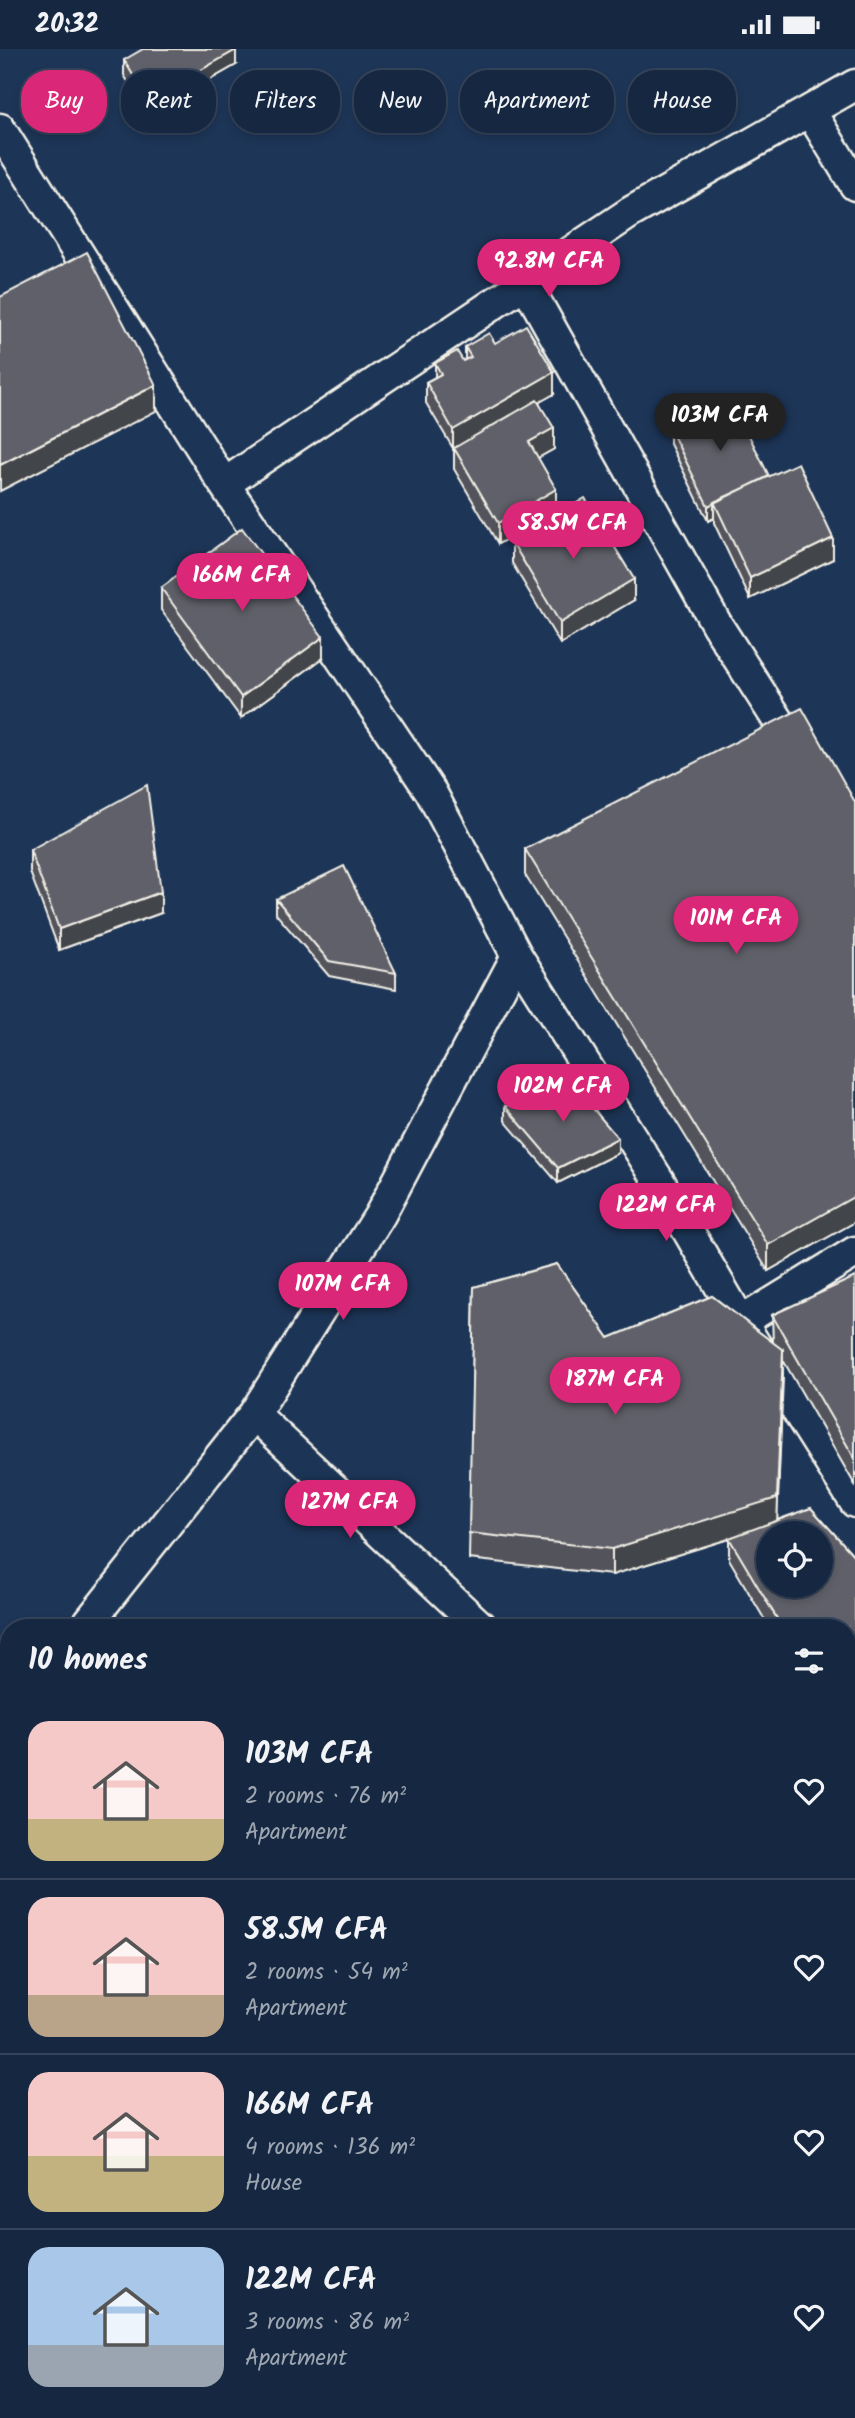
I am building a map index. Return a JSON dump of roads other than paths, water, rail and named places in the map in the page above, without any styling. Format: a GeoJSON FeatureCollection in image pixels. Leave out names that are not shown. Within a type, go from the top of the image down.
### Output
{"type":"FeatureCollection","features":[{"type":"Feature","properties":{"kind":"street"},"geometry":{"type":"LineString","coordinates":[[224,484],[631,212],[855,85]]}},
{"type":"Feature","properties":{"kind":"street"},"geometry":{"type":"LineString","coordinates":[[810,111],[855,185]]}},
{"type":"Feature","properties":{"kind":"street"},"geometry":{"type":"LineString","coordinates":[[0,129],[224,484],[431,792],[517,956],[659,1181],[741,1322],[855,1503]]}},
{"type":"Feature","properties":{"kind":"street"},"geometry":{"type":"LineString","coordinates":[[526,284],[717,625],[811,774]]}},
{"type":"Feature","properties":{"kind":"street"},"geometry":{"type":"LineString","coordinates":[[91,1619],[254,1415],[380,1215],[517,956]]}},
{"type":"Feature","properties":{"kind":"street"},"geometry":{"type":"LineString","coordinates":[[741,1322],[855,1252]]}},
{"type":"Feature","properties":{"kind":"street"},"geometry":{"type":"LineString","coordinates":[[254,1415],[472,1619]]}}]}
